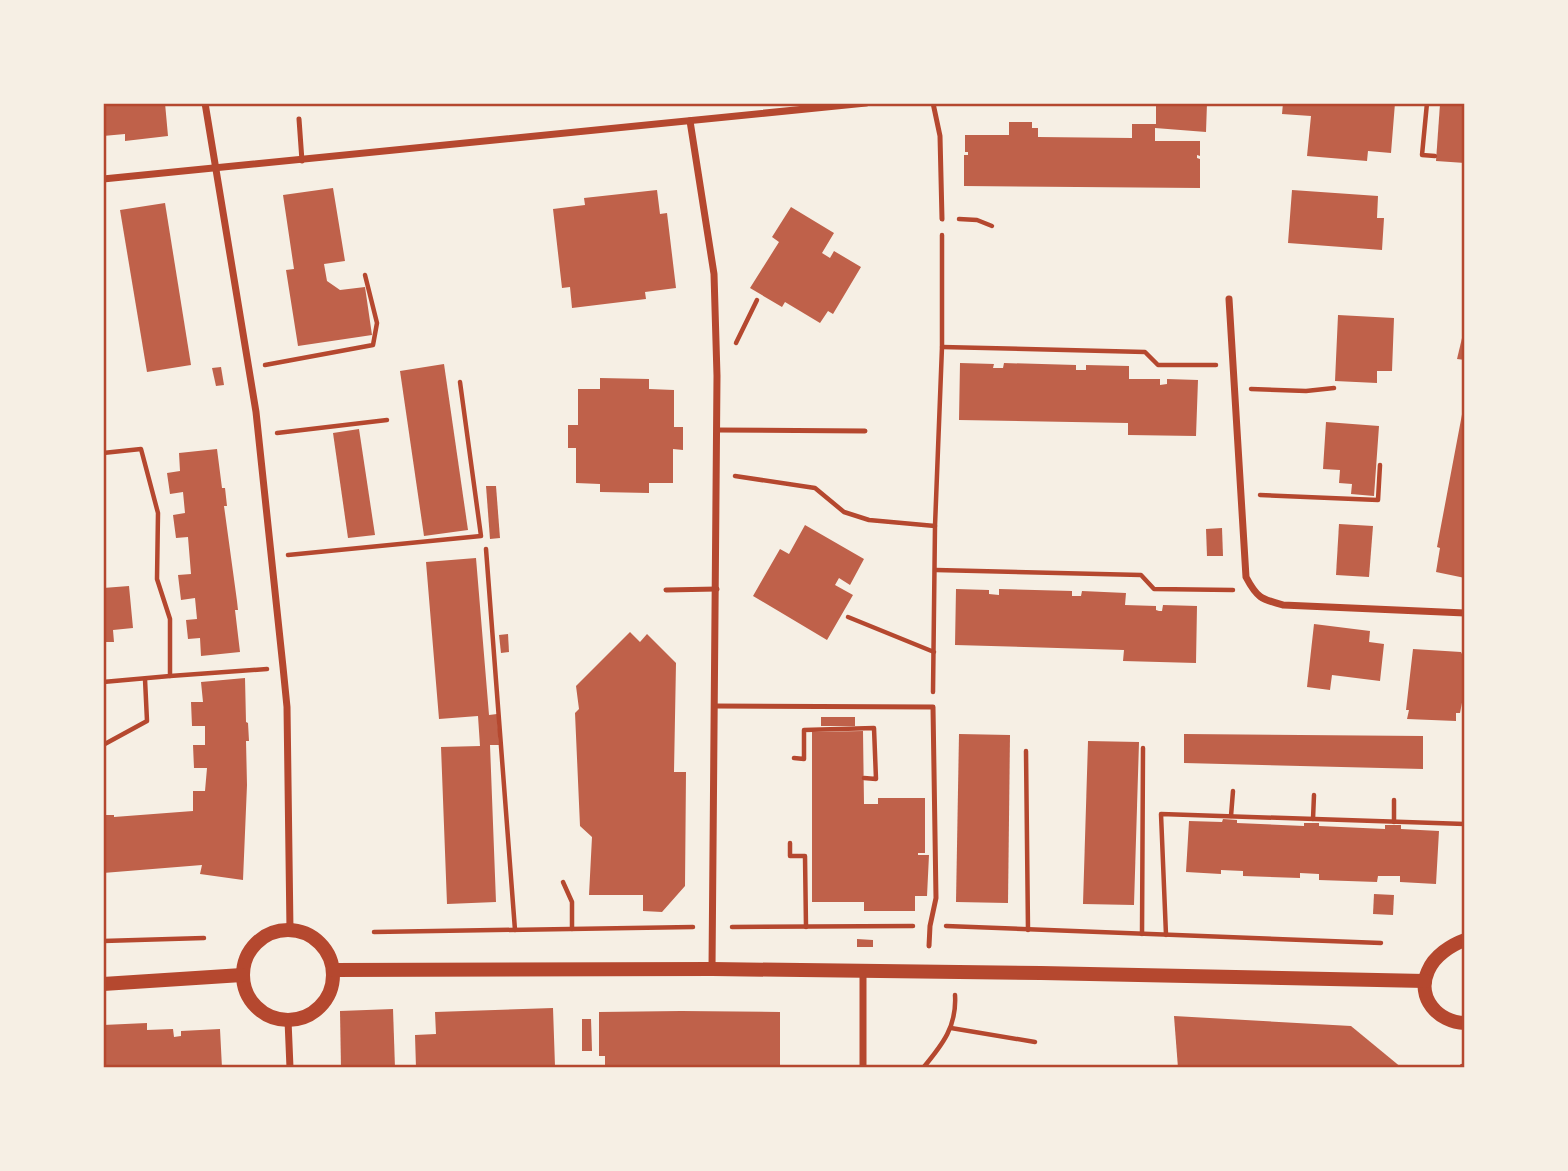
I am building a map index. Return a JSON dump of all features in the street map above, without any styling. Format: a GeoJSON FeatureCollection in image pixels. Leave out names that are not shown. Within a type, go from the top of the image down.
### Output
{"type":"FeatureCollection","features":[{"type":"Feature","properties":{"kind":"main road"},"geometry":{"type":"LineString","coordinates":[[290,930],[314,938],[330,958],[333,970],[332,985],[326,999],[316,1010],[303,1017],[288,1020],[274,1018],[251,1002],[244,989],[242,975],[251,947],[262,937],[275,931],[290,930]]}},
{"type":"Feature","properties":{"kind":"main road"},"geometry":{"type":"LineString","coordinates":[[1465,940],[1454,944],[1437,958],[1428,969],[1425,981],[1425,992],[1431,1007],[1453,1022],[1465,1023]]}},
{"type":"Feature","properties":{"kind":"main road"},"geometry":{"type":"LineString","coordinates":[[333,970],[712,969],[1425,981]]}},
{"type":"Feature","properties":{"kind":"main road"},"geometry":{"type":"LineString","coordinates":[[103,984],[242,975]]}},
{"type":"Feature","properties":{"kind":"street"},"geometry":{"type":"LineString","coordinates":[[205,103],[259,435],[283,667],[287,707],[290,930]]}},
{"type":"Feature","properties":{"kind":"street"},"geometry":{"type":"LineString","coordinates":[[103,179],[866,103]]}},
{"type":"Feature","properties":{"kind":"street"},"geometry":{"type":"LineString","coordinates":[[690,121],[714,274],[717,589],[712,969]]}},
{"type":"Feature","properties":{"kind":"street"},"geometry":{"type":"LineString","coordinates":[[1229,299],[1246,577],[1252,590],[1260,599],[1283,605],[1465,613]]}},
{"type":"Feature","properties":{"kind":"street"},"geometry":{"type":"LineString","coordinates":[[863,971],[863,1068]]}},
{"type":"Feature","properties":{"kind":"street"},"geometry":{"type":"LineString","coordinates":[[288,1020],[290,1068]]}},
{"type":"Feature","properties":{"kind":"lane"},"geometry":{"type":"LineString","coordinates":[[933,103],[940,136],[942,219]]}},
{"type":"Feature","properties":{"kind":"lane"},"geometry":{"type":"LineString","coordinates":[[299,119],[302,161]]}},
{"type":"Feature","properties":{"kind":"lane"},"geometry":{"type":"LineString","coordinates":[[717,430],[865,431]]}},
{"type":"Feature","properties":{"kind":"lane"},"geometry":{"type":"LineString","coordinates":[[666,590],[717,589]]}},
{"type":"Feature","properties":{"kind":"lane"},"geometry":{"type":"LineString","coordinates":[[714,706],[933,707],[936,898],[929,946]]}},
{"type":"Feature","properties":{"kind":"path"},"geometry":{"type":"LineString","coordinates":[[1427,103],[1422,155],[1435,156]]}},
{"type":"Feature","properties":{"kind":"path"},"geometry":{"type":"LineString","coordinates":[[933,707],[935,526],[943,347],[942,219],[976,220],[992,226]]}},
{"type":"Feature","properties":{"kind":"path"},"geometry":{"type":"LineString","coordinates":[[249,368],[373,345],[377,323],[365,275]]}},
{"type":"Feature","properties":{"kind":"path"},"geometry":{"type":"LineString","coordinates":[[734,348],[757,300]]}},
{"type":"Feature","properties":{"kind":"path"},"geometry":{"type":"LineString","coordinates":[[943,347],[1145,352],[1158,365],[1233,365]]}},
{"type":"Feature","properties":{"kind":"path"},"geometry":{"type":"LineString","coordinates":[[271,556],[481,536],[460,382]]}},
{"type":"Feature","properties":{"kind":"path"},"geometry":{"type":"LineString","coordinates":[[1235,388],[1306,391],[1334,388]]}},
{"type":"Feature","properties":{"kind":"path"},"geometry":{"type":"LineString","coordinates":[[259,435],[387,420]]}},
{"type":"Feature","properties":{"kind":"path"},"geometry":{"type":"LineString","coordinates":[[103,453],[141,449],[158,513],[157,579],[170,619],[170,676]]}},
{"type":"Feature","properties":{"kind":"path"},"geometry":{"type":"LineString","coordinates":[[1241,494],[1378,500],[1380,465]]}},
{"type":"Feature","properties":{"kind":"path"},"geometry":{"type":"LineString","coordinates":[[727,475],[815,488],[844,512],[869,520],[935,526]]}},
{"type":"Feature","properties":{"kind":"path"},"geometry":{"type":"LineString","coordinates":[[486,549],[515,930]]}},
{"type":"Feature","properties":{"kind":"path"},"geometry":{"type":"LineString","coordinates":[[936,570],[1141,575],[1154,589],[1252,590]]}},
{"type":"Feature","properties":{"kind":"path"},"geometry":{"type":"LineString","coordinates":[[848,617],[934,652]]}},
{"type":"Feature","properties":{"kind":"path"},"geometry":{"type":"LineString","coordinates":[[103,682],[283,667]]}},
{"type":"Feature","properties":{"kind":"path"},"geometry":{"type":"LineString","coordinates":[[103,745],[147,721],[145,678]]}},
{"type":"Feature","properties":{"kind":"path"},"geometry":{"type":"LineString","coordinates":[[794,758],[804,759],[804,730],[874,728],[876,779],[864,778]]}},
{"type":"Feature","properties":{"kind":"path"},"geometry":{"type":"LineString","coordinates":[[1142,934],[1143,748]]}},
{"type":"Feature","properties":{"kind":"path"},"geometry":{"type":"LineString","coordinates":[[1026,751],[1028,930]]}},
{"type":"Feature","properties":{"kind":"path"},"geometry":{"type":"LineString","coordinates":[[1231,817],[1233,791]]}},
{"type":"Feature","properties":{"kind":"path"},"geometry":{"type":"LineString","coordinates":[[1313,819],[1314,795]]}},
{"type":"Feature","properties":{"kind":"path"},"geometry":{"type":"LineString","coordinates":[[1394,800],[1394,822]]}},
{"type":"Feature","properties":{"kind":"path"},"geometry":{"type":"LineString","coordinates":[[1166,935],[1161,814],[1465,824]]}},
{"type":"Feature","properties":{"kind":"path"},"geometry":{"type":"LineString","coordinates":[[790,843],[790,856],[805,856],[806,927]]}},
{"type":"Feature","properties":{"kind":"path"},"geometry":{"type":"LineString","coordinates":[[563,882],[572,902],[572,929]]}},
{"type":"Feature","properties":{"kind":"path"},"geometry":{"type":"LineString","coordinates":[[732,927],[930,926],[1381,943]]}},
{"type":"Feature","properties":{"kind":"path"},"geometry":{"type":"LineString","coordinates":[[373,932],[693,927]]}},
{"type":"Feature","properties":{"kind":"path"},"geometry":{"type":"LineString","coordinates":[[103,941],[204,938]]}},
{"type":"Feature","properties":{"kind":"path"},"geometry":{"type":"LineString","coordinates":[[923,1068],[947,1039],[951,1028],[956,995],[946,995]]}},
{"type":"Feature","properties":{"kind":"path"},"geometry":{"type":"LineString","coordinates":[[951,1028],[1035,1042]]}},
{"type":"Feature","properties":{"kind":"building"},"geometry":{"type":"Polygon","coordinates":[[[103,103],[165,103],[168,136],[125,141],[125,134],[103,136],[103,103]]]}},
{"type":"Feature","properties":{"kind":"building"},"geometry":{"type":"Polygon","coordinates":[[[1207,103],[1206,132],[1155,128],[1155,141],[1200,141],[1200,156],[1197,155],[1197,158],[1200,159],[1200,188],[964,186],[964,155],[968,155],[968,152],[965,152],[965,135],[1009,135],[1009,122],[1032,122],[1032,128],[1038,128],[1038,137],[1132,138],[1132,124],[1156,124],[1156,106],[1207,103]]]}},
{"type":"Feature","properties":{"kind":"building"},"geometry":{"type":"Polygon","coordinates":[[[1283,103],[1395,103],[1391,153],[1368,151],[1367,161],[1307,156],[1311,116],[1282,114],[1283,103]]]}},
{"type":"Feature","properties":{"kind":"building"},"geometry":{"type":"Polygon","coordinates":[[[1440,104],[1465,106],[1465,163],[1436,161],[1440,104]]]}},
{"type":"Feature","properties":{"kind":"building"},"geometry":{"type":"Polygon","coordinates":[[[333,188],[345,261],[324,264],[327,281],[340,290],[365,287],[372,335],[298,346],[286,270],[294,269],[283,195],[333,188]]]}},
{"type":"Feature","properties":{"kind":"building"},"geometry":{"type":"Polygon","coordinates":[[[657,190],[660,214],[667,213],[676,288],[645,292],[646,299],[572,308],[570,287],[562,288],[553,209],[585,205],[584,198],[657,190]]]}},
{"type":"Feature","properties":{"kind":"building"},"geometry":{"type":"Polygon","coordinates":[[[1292,190],[1378,196],[1377,218],[1384,218],[1382,250],[1288,243],[1292,190]]]}},
{"type":"Feature","properties":{"kind":"building"},"geometry":{"type":"Polygon","coordinates":[[[165,203],[191,365],[147,372],[120,210],[165,203]]]}},
{"type":"Feature","properties":{"kind":"building"},"geometry":{"type":"Polygon","coordinates":[[[791,207],[834,233],[822,253],[830,258],[834,251],[861,267],[833,314],[828,311],[820,323],[785,302],[782,307],[750,288],[779,242],[772,237],[791,207]]]}},
{"type":"Feature","properties":{"kind":"building"},"geometry":{"type":"Polygon","coordinates":[[[1338,315],[1394,318],[1392,371],[1377,371],[1377,383],[1335,381],[1338,315]]]}},
{"type":"Feature","properties":{"kind":"building"},"geometry":{"type":"Polygon","coordinates":[[[1462,338],[1465,338],[1465,360],[1457,359],[1462,338]]]}},
{"type":"Feature","properties":{"kind":"building"},"geometry":{"type":"Polygon","coordinates":[[[960,363],[994,364],[993,368],[1003,368],[1004,363],[1076,365],[1076,370],[1086,370],[1086,365],[1129,366],[1129,379],[1160,379],[1160,385],[1167,384],[1167,379],[1198,380],[1196,436],[1128,435],[1128,423],[959,420],[960,363]]]}},
{"type":"Feature","properties":{"kind":"building"},"geometry":{"type":"Polygon","coordinates":[[[444,364],[468,530],[424,536],[400,371],[444,364]]]}},
{"type":"Feature","properties":{"kind":"building"},"geometry":{"type":"Polygon","coordinates":[[[221,367],[224,385],[216,386],[212,368],[221,367]]]}},
{"type":"Feature","properties":{"kind":"building"},"geometry":{"type":"Polygon","coordinates":[[[600,378],[649,379],[649,389],[674,390],[674,427],[683,427],[683,450],[673,449],[673,483],[649,483],[649,493],[600,492],[600,484],[576,483],[576,448],[568,448],[568,425],[578,425],[578,389],[600,389],[600,378]]]}},
{"type":"Feature","properties":{"kind":"building"},"geometry":{"type":"Polygon","coordinates":[[[1463,409],[1465,578],[1436,572],[1440,548],[1437,547],[1463,409]]]}},
{"type":"Feature","properties":{"kind":"building"},"geometry":{"type":"Polygon","coordinates":[[[1326,422],[1379,426],[1374,496],[1351,494],[1352,484],[1339,483],[1340,470],[1323,469],[1326,422]]]}},
{"type":"Feature","properties":{"kind":"building"},"geometry":{"type":"Polygon","coordinates":[[[359,429],[375,535],[348,538],[333,433],[359,429]]]}},
{"type":"Feature","properties":{"kind":"building"},"geometry":{"type":"Polygon","coordinates":[[[217,449],[222,488],[225,488],[227,506],[224,506],[238,610],[235,610],[240,652],[201,656],[200,638],[188,639],[186,620],[197,619],[195,598],[181,600],[178,575],[191,574],[188,537],[176,538],[173,515],[185,513],[183,492],[170,494],[167,473],[180,471],[179,453],[217,449]]]}},
{"type":"Feature","properties":{"kind":"building"},"geometry":{"type":"Polygon","coordinates":[[[486,486],[496,486],[500,538],[490,539],[486,486]]]}},
{"type":"Feature","properties":{"kind":"building"},"geometry":{"type":"Polygon","coordinates":[[[1339,524],[1373,526],[1369,577],[1336,575],[1339,524]]]}},
{"type":"Feature","properties":{"kind":"building"},"geometry":{"type":"Polygon","coordinates":[[[805,525],[864,559],[850,585],[839,578],[835,585],[853,595],[827,640],[753,596],[780,549],[789,554],[805,525]]]}},
{"type":"Feature","properties":{"kind":"building"},"geometry":{"type":"Polygon","coordinates":[[[1222,528],[1223,556],[1207,556],[1206,529],[1222,528]]]}},
{"type":"Feature","properties":{"kind":"building"},"geometry":{"type":"Polygon","coordinates":[[[476,558],[489,715],[497,714],[499,745],[490,745],[496,902],[447,904],[441,747],[480,746],[478,716],[439,719],[426,562],[476,558]]]}},
{"type":"Feature","properties":{"kind":"building"},"geometry":{"type":"Polygon","coordinates":[[[129,586],[133,628],[113,630],[114,642],[103,642],[103,588],[129,586]]]}},
{"type":"Feature","properties":{"kind":"building"},"geometry":{"type":"Polygon","coordinates":[[[956,589],[989,590],[989,594],[999,595],[999,589],[1072,591],[1072,596],[1081,596],[1082,591],[1126,593],[1125,605],[1156,606],[1159,611],[1162,611],[1163,605],[1197,606],[1196,663],[1123,661],[1124,650],[955,645],[956,589]]]}},
{"type":"Feature","properties":{"kind":"building"},"geometry":{"type":"Polygon","coordinates":[[[1314,624],[1370,631],[1369,642],[1384,644],[1380,681],[1332,675],[1330,690],[1307,687],[1314,624]]]}},
{"type":"Feature","properties":{"kind":"building"},"geometry":{"type":"Polygon","coordinates":[[[630,632],[640,642],[647,634],[676,663],[674,772],[686,772],[685,886],[662,912],[643,911],[643,895],[589,895],[592,837],[580,826],[575,713],[579,709],[576,686],[630,632]]]}},
{"type":"Feature","properties":{"kind":"building"},"geometry":{"type":"Polygon","coordinates":[[[508,634],[509,652],[501,653],[499,635],[508,634]]]}},
{"type":"Feature","properties":{"kind":"building"},"geometry":{"type":"Polygon","coordinates":[[[1413,649],[1461,652],[1465,660],[1465,687],[1456,721],[1407,719],[1413,649]]]}},
{"type":"Feature","properties":{"kind":"building"},"geometry":{"type":"Polygon","coordinates":[[[245,678],[249,741],[246,741],[243,880],[200,874],[202,865],[103,873],[103,815],[114,817],[193,811],[193,791],[205,791],[207,768],[194,768],[193,745],[205,745],[205,726],[192,726],[191,702],[203,702],[201,682],[245,678]]]}},
{"type":"Feature","properties":{"kind":"building"},"geometry":{"type":"Polygon","coordinates":[[[821,717],[855,717],[855,726],[821,726],[821,717]]]}},
{"type":"Feature","properties":{"kind":"building"},"geometry":{"type":"Polygon","coordinates":[[[863,731],[864,804],[878,804],[878,798],[925,798],[925,853],[918,855],[929,855],[927,896],[915,896],[915,911],[864,911],[864,902],[812,902],[812,732],[863,731]]]}},
{"type":"Feature","properties":{"kind":"building"},"geometry":{"type":"Polygon","coordinates":[[[959,734],[1010,735],[1008,903],[956,902],[959,734]]]}},
{"type":"Feature","properties":{"kind":"building"},"geometry":{"type":"Polygon","coordinates":[[[1184,734],[1423,736],[1423,769],[1184,763],[1184,734]]]}},
{"type":"Feature","properties":{"kind":"building"},"geometry":{"type":"Polygon","coordinates":[[[1088,741],[1139,742],[1134,905],[1083,904],[1088,741]]]}},
{"type":"Feature","properties":{"kind":"building"},"geometry":{"type":"Polygon","coordinates":[[[1223,819],[1237,820],[1237,823],[1304,826],[1304,823],[1319,823],[1319,826],[1385,829],[1385,825],[1401,825],[1401,829],[1439,831],[1436,884],[1400,882],[1400,876],[1378,876],[1377,882],[1319,880],[1319,874],[1300,873],[1300,878],[1243,876],[1243,871],[1221,870],[1221,874],[1186,872],[1189,821],[1222,822],[1223,819]]]}},
{"type":"Feature","properties":{"kind":"building"},"geometry":{"type":"Polygon","coordinates":[[[1374,894],[1394,895],[1393,915],[1373,914],[1374,894]]]}},
{"type":"Feature","properties":{"kind":"building"},"geometry":{"type":"Polygon","coordinates":[[[857,939],[873,940],[873,947],[857,947],[857,939]]]}},
{"type":"Feature","properties":{"kind":"building"},"geometry":{"type":"Polygon","coordinates":[[[553,1008],[555,1066],[416,1068],[415,1035],[436,1034],[435,1012],[553,1008]]]}},
{"type":"Feature","properties":{"kind":"building"},"geometry":{"type":"Polygon","coordinates":[[[393,1009],[395,1068],[341,1068],[340,1011],[393,1009]]]}},
{"type":"Feature","properties":{"kind":"building"},"geometry":{"type":"Polygon","coordinates":[[[599,1012],[780,1012],[780,1068],[605,1068],[605,1056],[599,1056],[599,1012]]]}},
{"type":"Feature","properties":{"kind":"building"},"geometry":{"type":"Polygon","coordinates":[[[1174,1016],[1351,1026],[1402,1068],[1178,1068],[1174,1016]]]}},
{"type":"Feature","properties":{"kind":"building"},"geometry":{"type":"Polygon","coordinates":[[[582,1019],[591,1019],[592,1051],[582,1051],[582,1019]]]}},
{"type":"Feature","properties":{"kind":"building"},"geometry":{"type":"Polygon","coordinates":[[[147,1023],[147,1030],[173,1029],[174,1037],[181,1036],[181,1031],[220,1029],[222,1068],[103,1068],[103,1025],[147,1023]]]}}]}
